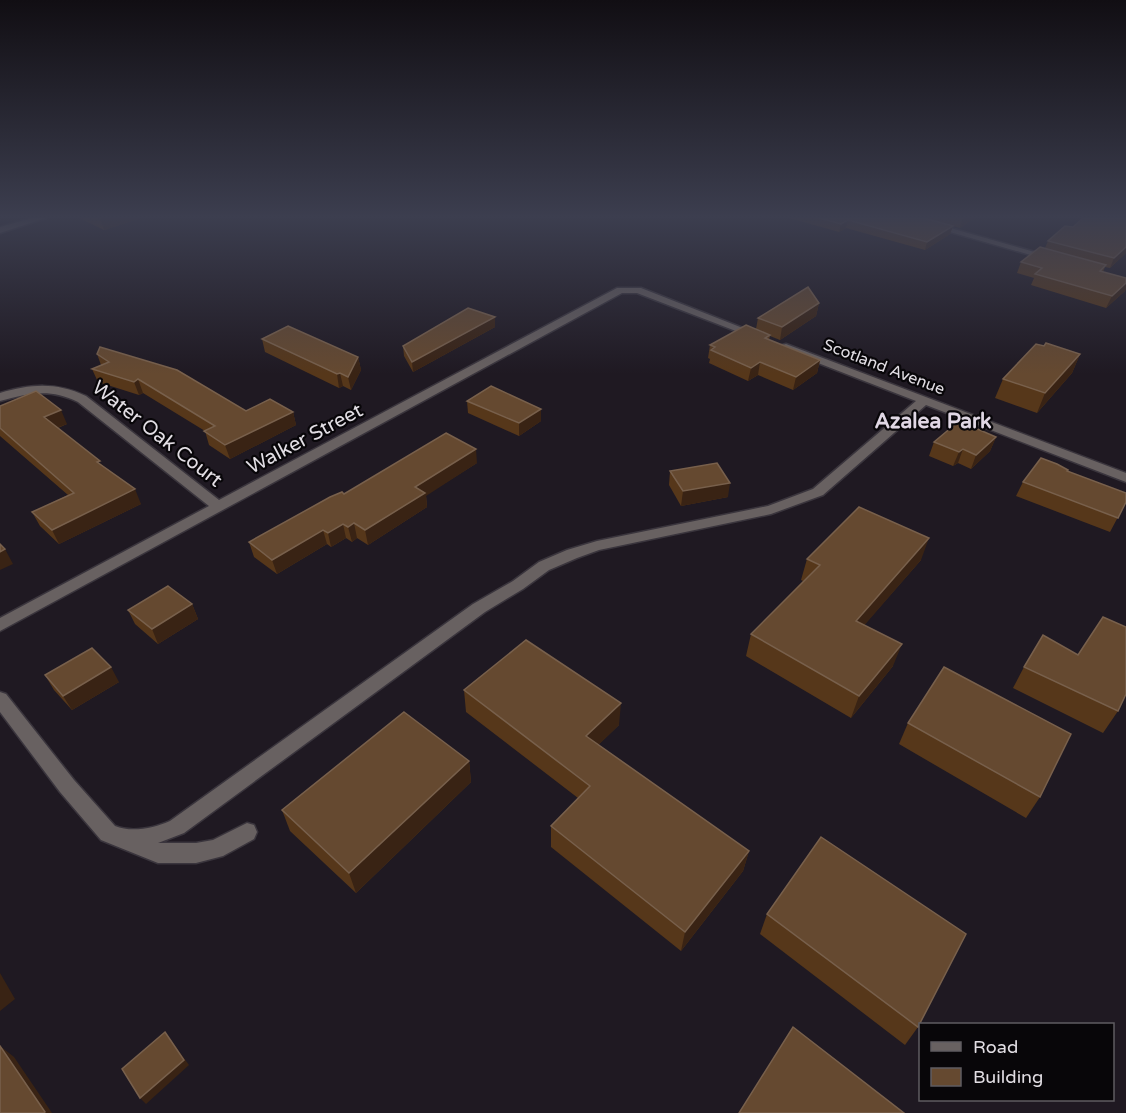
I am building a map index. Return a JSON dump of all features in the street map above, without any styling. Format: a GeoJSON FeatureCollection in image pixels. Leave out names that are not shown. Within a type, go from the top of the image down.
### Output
{"type":"FeatureCollection","features":[{"type":"Feature","properties":{"kind":"street","name":"Scotland Avenue"},"geometry":{"type":"LineString","coordinates":[[629,288],[1126,478]]}},
{"type":"Feature","properties":{"kind":"street","name":"Walker Street"},"geometry":{"type":"LineString","coordinates":[[0,625],[595,303],[629,288]]}},
{"type":"Feature","properties":{"kind":"street","name":"Water Oak Court"},"geometry":{"type":"LineString","coordinates":[[0,397],[35,388],[55,387],[69,392],[82,399],[219,507]]}},
{"type":"Feature","properties":{"kind":"street"},"geometry":{"type":"LineString","coordinates":[[120,839],[160,836],[177,827],[479,608],[518,585],[544,566],[597,546],[771,510],[818,492],[925,400]]}},
{"type":"Feature","properties":{"kind":"street"},"geometry":{"type":"LineString","coordinates":[[0,699],[36,742],[67,786],[108,833],[158,853],[196,853],[216,849],[247,832]]}},
{"type":"Feature","properties":{"kind":"building"},"geometry":{"type":"Polygon","coordinates":[[[1040,270],[1101,270],[1126,278],[1126,283],[1112,296],[1035,274],[1040,270]]]}},
{"type":"Feature","properties":{"kind":"building"},"geometry":{"type":"Polygon","coordinates":[[[808,287],[819,303],[782,327],[758,318],[808,287]]]}},
{"type":"Feature","properties":{"kind":"building"},"geometry":{"type":"Polygon","coordinates":[[[468,308],[495,317],[412,362],[403,346],[468,308]]]}},
{"type":"Feature","properties":{"kind":"building"},"geometry":{"type":"Polygon","coordinates":[[[746,325],[770,335],[765,338],[820,360],[796,377],[760,362],[751,368],[711,350],[715,347],[710,345],[746,325]]]}},
{"type":"Feature","properties":{"kind":"building"},"geometry":{"type":"Polygon","coordinates":[[[288,326],[358,357],[348,377],[262,339],[288,326]]]}},
{"type":"Feature","properties":{"kind":"building"},"geometry":{"type":"Polygon","coordinates":[[[1046,343],[1080,354],[1045,393],[1003,379],[1036,344],[1044,346],[1046,343]]]}},
{"type":"Feature","properties":{"kind":"building"},"geometry":{"type":"Polygon","coordinates":[[[100,347],[177,370],[246,411],[270,399],[293,412],[225,445],[204,431],[215,426],[138,379],[134,382],[92,369],[109,362],[97,354],[100,347]]]}},
{"type":"Feature","properties":{"kind":"building"},"geometry":{"type":"Polygon","coordinates":[[[491,386],[541,409],[519,423],[467,401],[491,386]]]}},
{"type":"Feature","properties":{"kind":"building"},"geometry":{"type":"Polygon","coordinates":[[[36,391],[61,410],[44,417],[100,461],[97,462],[135,489],[52,530],[32,512],[74,493],[0,428],[0,406],[36,391]]]}},
{"type":"Feature","properties":{"kind":"building"},"geometry":{"type":"Polygon","coordinates":[[[959,421],[996,437],[976,455],[963,449],[959,452],[934,442],[959,421]]]}},
{"type":"Feature","properties":{"kind":"building"},"geometry":{"type":"Polygon","coordinates":[[[446,433],[476,449],[415,487],[425,493],[365,530],[354,523],[348,527],[343,524],[328,533],[323,530],[272,560],[249,542],[330,497],[342,492],[344,494],[446,433]]]}},
{"type":"Feature","properties":{"kind":"building"},"geometry":{"type":"Polygon","coordinates":[[[1041,458],[1067,471],[1126,493],[1126,502],[1118,518],[1023,482],[1041,458]]]}},
{"type":"Feature","properties":{"kind":"building"},"geometry":{"type":"Polygon","coordinates":[[[717,463],[730,483],[683,491],[670,471],[717,463]]]}},
{"type":"Feature","properties":{"kind":"building"},"geometry":{"type":"Polygon","coordinates":[[[859,507],[929,538],[856,621],[902,644],[859,696],[751,634],[820,565],[807,559],[859,507]]]}},
{"type":"Feature","properties":{"kind":"building"},"geometry":{"type":"Polygon","coordinates":[[[168,586],[192,604],[152,629],[128,610],[168,586]]]}},
{"type":"Feature","properties":{"kind":"building"},"geometry":{"type":"Polygon","coordinates":[[[1103,617],[1126,627],[1126,694],[1118,711],[1024,667],[1043,635],[1078,655],[1103,617]]]}},
{"type":"Feature","properties":{"kind":"building"},"geometry":{"type":"Polygon","coordinates":[[[526,640],[621,703],[586,736],[749,851],[685,932],[551,826],[590,786],[464,690],[526,640]]]}},
{"type":"Feature","properties":{"kind":"building"},"geometry":{"type":"Polygon","coordinates":[[[92,648],[111,667],[63,696],[45,675],[92,648]]]}},
{"type":"Feature","properties":{"kind":"building"},"geometry":{"type":"Polygon","coordinates":[[[944,667],[1071,734],[1040,797],[908,723],[944,667]]]}},
{"type":"Feature","properties":{"kind":"building"},"geometry":{"type":"Polygon","coordinates":[[[404,712],[469,761],[349,873],[282,810],[404,712]]]}},
{"type":"Feature","properties":{"kind":"building"},"geometry":{"type":"Polygon","coordinates":[[[821,837],[966,934],[918,1027],[767,914],[821,837]]]}},
{"type":"Feature","properties":{"kind":"building"},"geometry":{"type":"Polygon","coordinates":[[[793,1027],[904,1113],[739,1113],[793,1027]]]}},
{"type":"Feature","properties":{"kind":"building"},"geometry":{"type":"Polygon","coordinates":[[[165,1032],[184,1060],[140,1098],[122,1069],[165,1032]]]}},
{"type":"Feature","properties":{"kind":"building"},"geometry":{"type":"Polygon","coordinates":[[[0,1046],[45,1112],[44,1113],[0,1113],[0,1046]]]}},
{"type":"Feature","properties":{"kind":"district","name":"Azalea Park"},"geometry":{"type":"Point","coordinates":[933,421]}}]}
